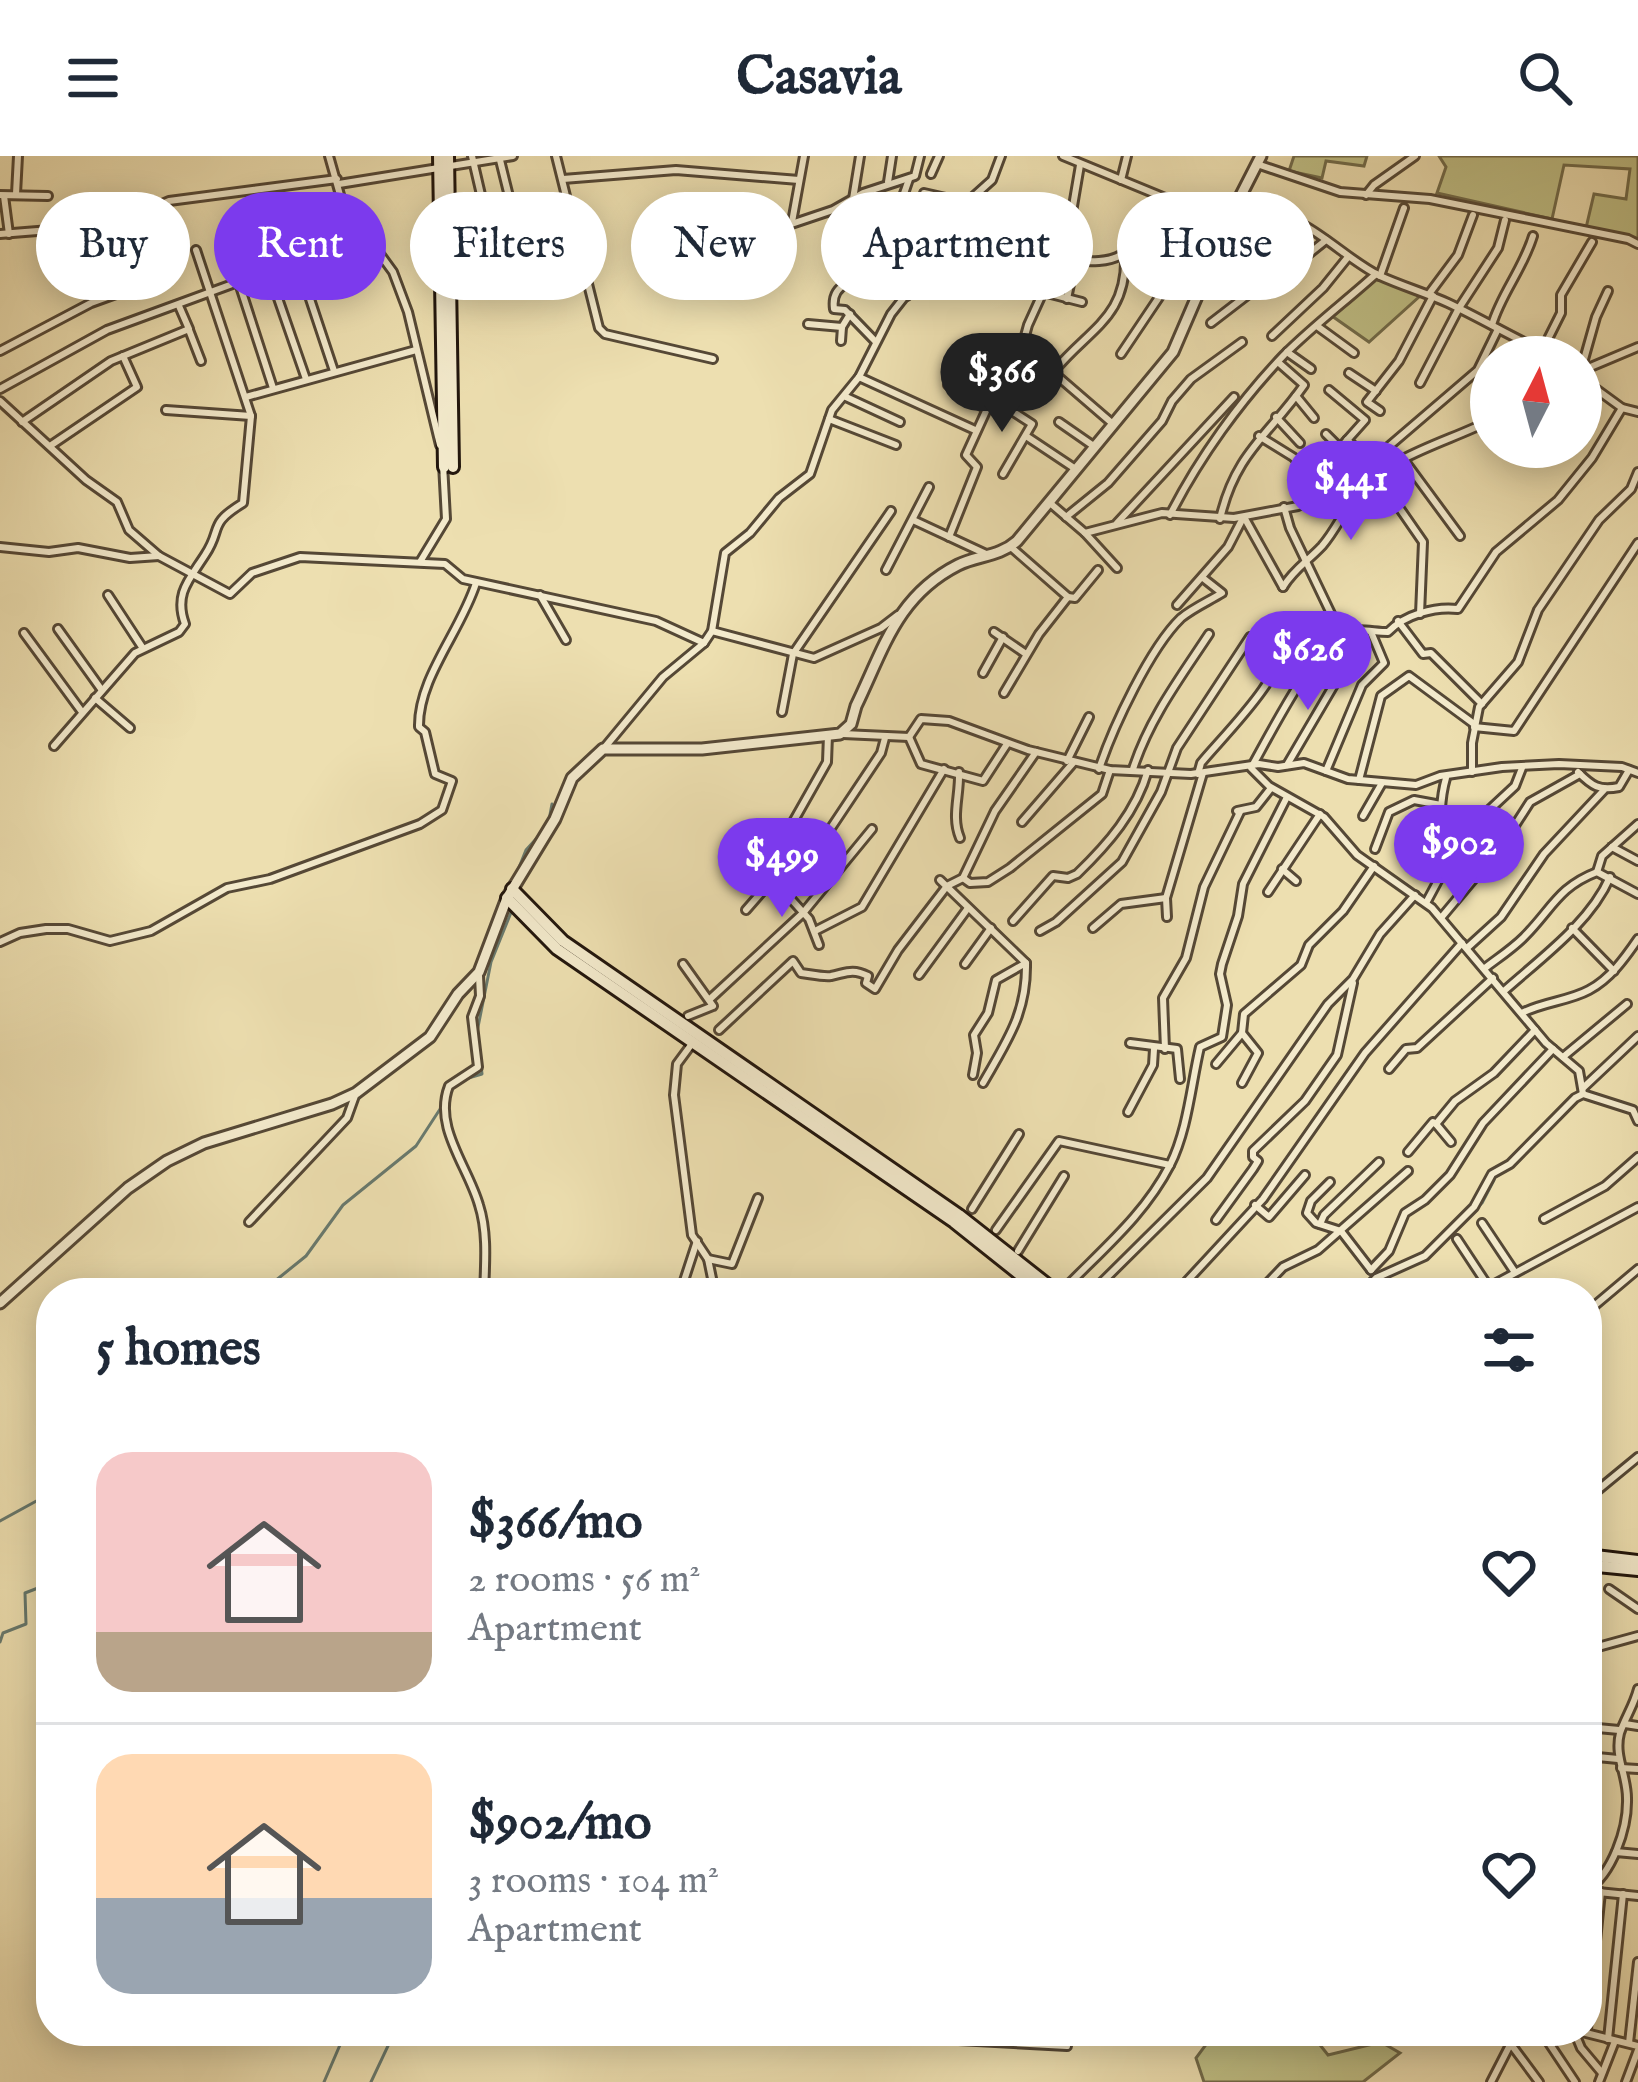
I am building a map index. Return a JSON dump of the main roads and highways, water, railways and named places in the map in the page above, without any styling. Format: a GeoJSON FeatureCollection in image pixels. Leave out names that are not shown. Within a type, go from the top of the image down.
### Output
{"type":"FeatureCollection","features":[{"type":"Feature","properties":{"kind":"main road"},"geometry":{"type":"LineString","coordinates":[[444,162],[448,467]]}},
{"type":"Feature","properties":{"kind":"main road"},"geometry":{"type":"LineString","coordinates":[[1024,1278],[954,1222],[557,949],[514,886],[562,941],[1046,1278]]}},
{"type":"Feature","properties":{"kind":"main road"},"geometry":{"type":"LineString","coordinates":[[1602,1557],[1638,1561]]}},
{"type":"Feature","properties":{"kind":"main road"},"geometry":{"type":"LineString","coordinates":[[1602,1566],[1638,1570]]}},
{"type":"Feature","properties":{"kind":"waterway"},"geometry":{"type":"LineString","coordinates":[[1282,176],[1331,192]]}},
{"type":"Feature","properties":{"kind":"waterway"},"geometry":{"type":"LineString","coordinates":[[1340,194],[1390,199]]}},
{"type":"Feature","properties":{"kind":"waterway"},"geometry":{"type":"LineString","coordinates":[[1547,226],[1614,239]]}},
{"type":"Feature","properties":{"kind":"waterway"},"geometry":{"type":"LineString","coordinates":[[1623,241],[1638,248]]}},
{"type":"Feature","properties":{"kind":"waterway"},"geometry":{"type":"LineString","coordinates":[[549,820],[552,804]]}},
{"type":"Feature","properties":{"kind":"waterway"},"geometry":{"type":"LineString","coordinates":[[518,870],[526,850],[545,829]]}},
{"type":"Feature","properties":{"kind":"waterway"},"geometry":{"type":"LineString","coordinates":[[465,1079],[482,1074],[477,1032],[491,962],[512,910]]}},
{"type":"Feature","properties":{"kind":"waterway"},"geometry":{"type":"LineString","coordinates":[[279,1278],[306,1256],[343,1205],[416,1146],[444,1103]]}},
{"type":"Feature","properties":{"kind":"waterway"},"geometry":{"type":"LineString","coordinates":[[1438,1247],[1482,1203],[1494,1180]]}},
{"type":"Feature","properties":{"kind":"waterway"},"geometry":{"type":"LineString","coordinates":[[0,1521],[36,1501]]}},
{"type":"Feature","properties":{"kind":"waterway"},"geometry":{"type":"LineString","coordinates":[[0,1642],[3,1633],[26,1624],[25,1593],[36,1589]]}},
{"type":"Feature","properties":{"kind":"waterway"},"geometry":{"type":"LineString","coordinates":[[324,2082],[340,2046]]}},
{"type":"Feature","properties":{"kind":"waterway"},"geometry":{"type":"LineString","coordinates":[[371,2082],[388,2046]]}}]}
